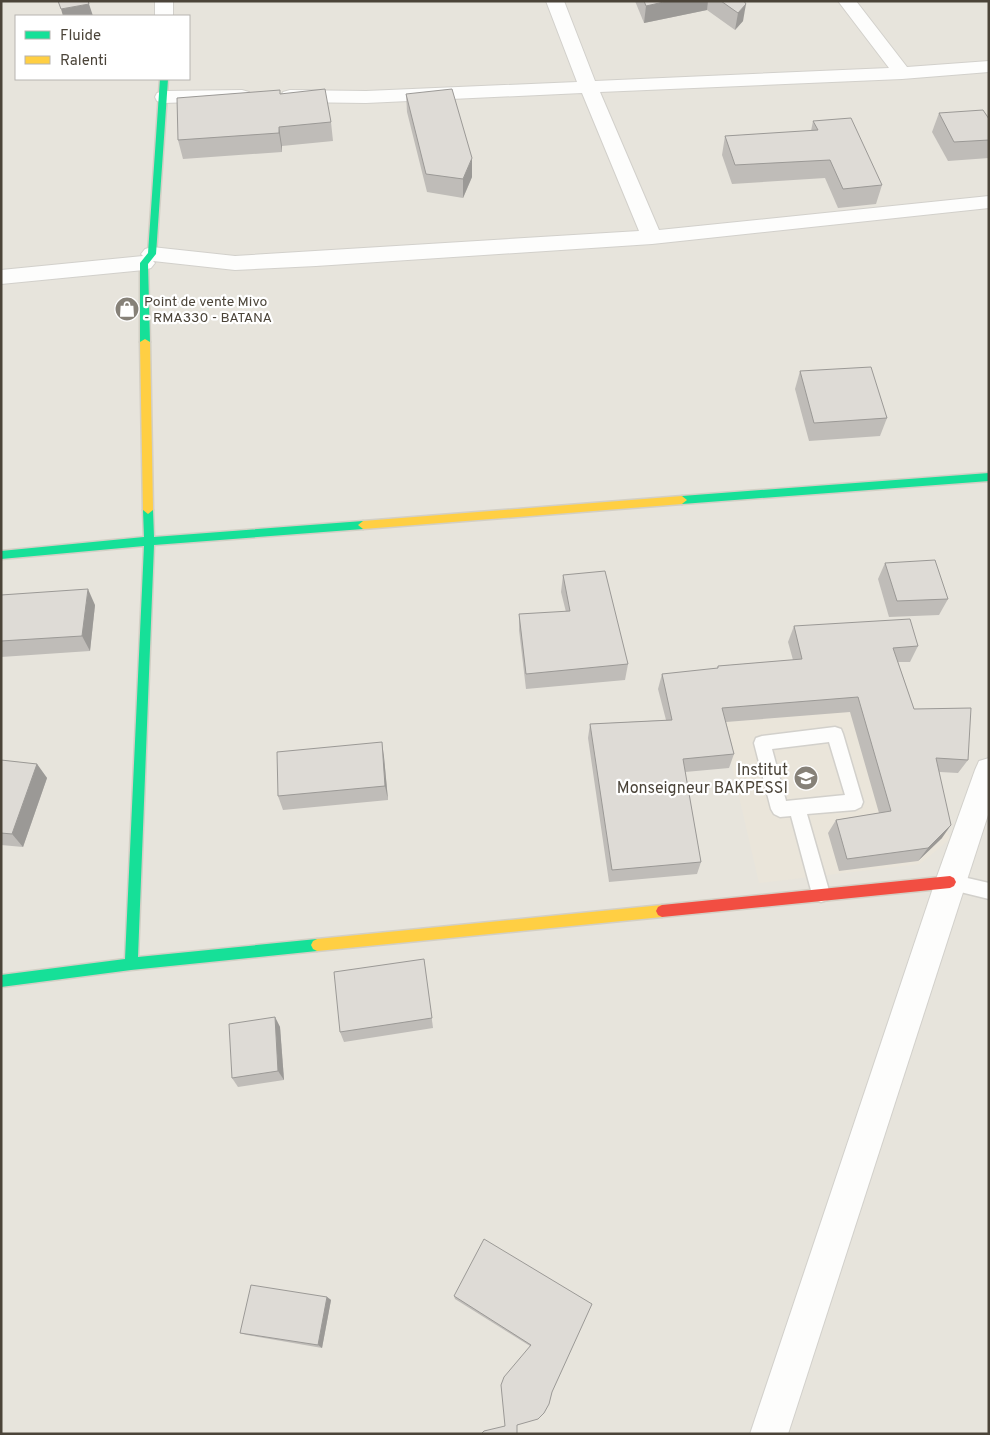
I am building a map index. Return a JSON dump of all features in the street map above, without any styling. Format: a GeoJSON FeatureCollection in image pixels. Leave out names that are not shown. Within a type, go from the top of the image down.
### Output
{"type":"FeatureCollection","features":[{"type":"Feature","properties":{"kind":"street"},"geometry":{"type":"LineString","coordinates":[[164,1],[164,15]]}},
{"type":"Feature","properties":{"kind":"street"},"geometry":{"type":"LineString","coordinates":[[555,1],[588,86],[652,237]]}},
{"type":"Feature","properties":{"kind":"street"},"geometry":{"type":"LineString","coordinates":[[847,1],[902,73]]}},
{"type":"Feature","properties":{"kind":"street"},"geometry":{"type":"LineString","coordinates":[[131,964],[149,541],[148,258],[164,88],[267,96],[366,97],[902,73],[989,66]]}},
{"type":"Feature","properties":{"kind":"street"},"geometry":{"type":"LineString","coordinates":[[1,277],[148,258],[235,263],[652,237],[989,202]]}},
{"type":"Feature","properties":{"kind":"street"},"geometry":{"type":"LineString","coordinates":[[1,555],[149,541],[989,478]]}},
{"type":"Feature","properties":{"kind":"street"},"geometry":{"type":"LineString","coordinates":[[769,1434],[950,882],[989,770]]}},
{"type":"Feature","properties":{"kind":"street"},"geometry":{"type":"LineString","coordinates":[[1,981],[131,964],[950,882]]}},
{"type":"Feature","properties":{"kind":"lane"},"geometry":{"type":"LineString","coordinates":[[835,734],[855,802],[796,808],[780,809],[762,743],[835,734]]}},
{"type":"Feature","properties":{"kind":"lane"},"geometry":{"type":"LineString","coordinates":[[796,808],[821,894]]}},
{"type":"Feature","properties":{"kind":"lane"},"geometry":{"type":"LineString","coordinates":[[950,882],[989,891]]}},
{"type":"Feature","properties":{"kind":"shaded area"},"geometry":{"type":"Polygon","coordinates":[[[1,1],[989,1],[989,1434],[1,1434],[1,1]]]}},
{"type":"Feature","properties":{"kind":"shaded area"},"geometry":{"type":"Polygon","coordinates":[[[888,665],[950,839],[920,864],[759,883],[712,680],[888,665]]]}},
{"type":"Feature","properties":{"kind":"building"},"geometry":{"type":"Polygon","coordinates":[[[58,1],[88,1],[89,4],[61,9],[58,1]]]}},
{"type":"Feature","properties":{"kind":"building"},"geometry":{"type":"Polygon","coordinates":[[[644,1],[668,1],[646,6],[644,1]]]}},
{"type":"Feature","properties":{"kind":"building"},"geometry":{"type":"Polygon","coordinates":[[[721,1],[744,1],[746,4],[738,13],[721,1]]]}},
{"type":"Feature","properties":{"kind":"building"},"geometry":{"type":"Polygon","coordinates":[[[325,89],[331,122],[279,127],[279,133],[178,140],[177,98],[280,90],[280,94],[325,89]]]}},
{"type":"Feature","properties":{"kind":"building"},"geometry":{"type":"Polygon","coordinates":[[[452,89],[472,158],[463,179],[426,174],[406,94],[452,89]]]}},
{"type":"Feature","properties":{"kind":"building"},"geometry":{"type":"Polygon","coordinates":[[[983,110],[989,119],[989,140],[954,142],[939,113],[983,110]]]}},
{"type":"Feature","properties":{"kind":"building"},"geometry":{"type":"Polygon","coordinates":[[[851,118],[882,185],[843,189],[830,160],[735,165],[725,136],[818,130],[813,121],[851,118]]]}},
{"type":"Feature","properties":{"kind":"building"},"geometry":{"type":"Polygon","coordinates":[[[871,367],[887,418],[814,423],[800,371],[871,367]]]}},
{"type":"Feature","properties":{"kind":"building"},"geometry":{"type":"Polygon","coordinates":[[[935,560],[948,599],[897,601],[885,563],[935,560]]]}},
{"type":"Feature","properties":{"kind":"building"},"geometry":{"type":"Polygon","coordinates":[[[605,571],[628,664],[526,674],[519,614],[570,611],[563,575],[605,571]]]}},
{"type":"Feature","properties":{"kind":"building"},"geometry":{"type":"Polygon","coordinates":[[[88,589],[82,636],[1,641],[1,595],[88,589]]]}},
{"type":"Feature","properties":{"kind":"building"},"geometry":{"type":"Polygon","coordinates":[[[910,619],[918,646],[893,648],[914,709],[971,708],[968,760],[936,758],[951,825],[928,848],[847,859],[836,820],[891,811],[858,697],[722,708],[734,754],[683,759],[701,862],[612,870],[590,724],[672,720],[662,674],[718,668],[718,666],[802,659],[794,626],[910,619]]]}},
{"type":"Feature","properties":{"kind":"building"},"geometry":{"type":"Polygon","coordinates":[[[382,742],[385,786],[278,796],[277,752],[382,742]]]}},
{"type":"Feature","properties":{"kind":"building"},"geometry":{"type":"Polygon","coordinates":[[[1,760],[37,764],[12,834],[1,833],[1,760]]]}},
{"type":"Feature","properties":{"kind":"building"},"geometry":{"type":"Polygon","coordinates":[[[424,959],[432,1018],[340,1032],[334,972],[424,959]]]}},
{"type":"Feature","properties":{"kind":"building"},"geometry":{"type":"Polygon","coordinates":[[[275,1017],[278,1071],[232,1078],[229,1024],[275,1017]]]}},
{"type":"Feature","properties":{"kind":"building"},"geometry":{"type":"Polygon","coordinates":[[[484,1239],[592,1304],[544,1413],[538,1419],[517,1425],[517,1434],[481,1434],[484,1431],[505,1426],[501,1385],[504,1377],[531,1345],[454,1296],[484,1239]]]}},
{"type":"Feature","properties":{"kind":"building"},"geometry":{"type":"Polygon","coordinates":[[[251,1285],[327,1297],[318,1345],[240,1333],[251,1285]]]}},
{"type":"Feature","properties":{"kind":"traffic: fast"},"geometry":{"type":"LineString","coordinates":[[145,342],[144,263],[152,254],[164,80]]}},
{"type":"Feature","properties":{"kind":"traffic: fast"},"geometry":{"type":"LineString","coordinates":[[682,500],[989,477]]}},
{"type":"Feature","properties":{"kind":"traffic: fast"},"geometry":{"type":"LineString","coordinates":[[131,964],[149,541],[148,510]]}},
{"type":"Feature","properties":{"kind":"traffic: fast"},"geometry":{"type":"LineString","coordinates":[[1,555],[149,541],[363,525]]}},
{"type":"Feature","properties":{"kind":"traffic: fast"},"geometry":{"type":"LineString","coordinates":[[1,981],[131,964],[317,945]]}},
{"type":"Feature","properties":{"kind":"traffic: slow"},"geometry":{"type":"LineString","coordinates":[[145,342],[148,510]]}},
{"type":"Feature","properties":{"kind":"traffic: slow"},"geometry":{"type":"LineString","coordinates":[[363,525],[682,500]]}},
{"type":"Feature","properties":{"kind":"traffic: slow"},"geometry":{"type":"LineString","coordinates":[[317,945],[662,911]]}},
{"type":"Feature","properties":{"kind":"traffic: jam"},"geometry":{"type":"LineString","coordinates":[[662,911],[950,882]]}},
{"type":"Feature","properties":{"kind":"place","name":"Point de vente Mivo - RMA330 - BATANA"},"geometry":{"type":"Point","coordinates":[127,309]}},
{"type":"Feature","properties":{"kind":"place","name":"Institut Monseigneur BAKPESSI"},"geometry":{"type":"Point","coordinates":[806,778]}}]}
